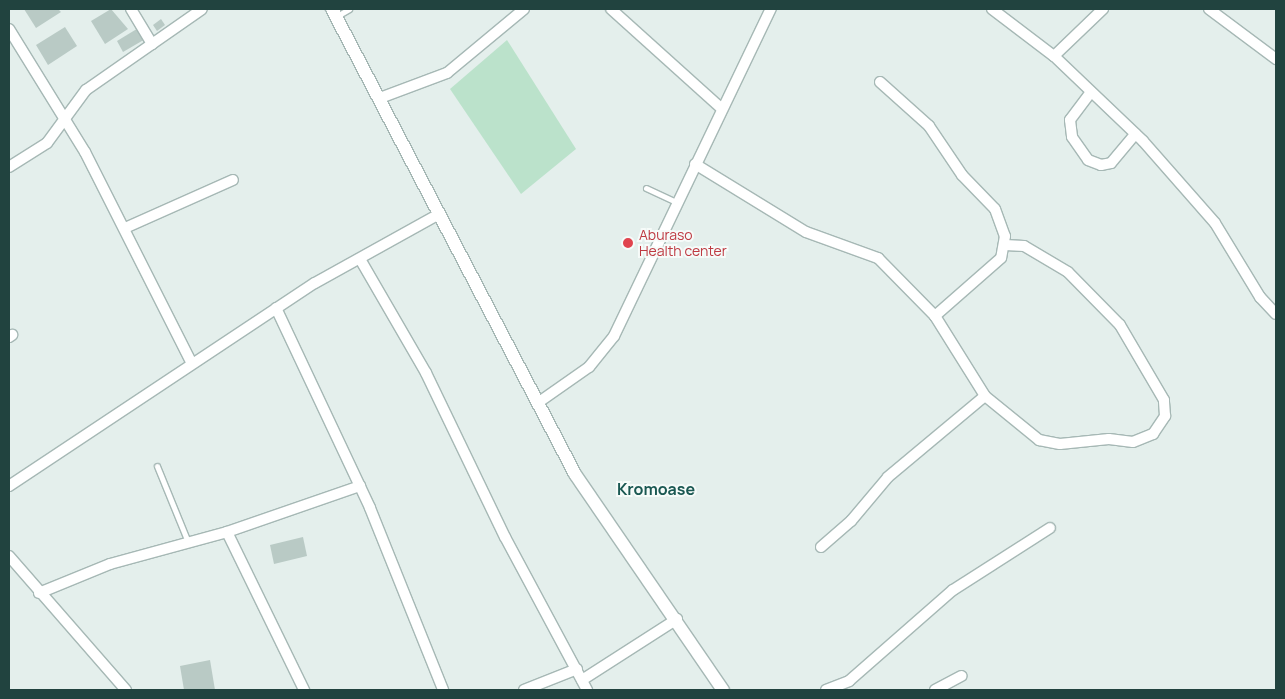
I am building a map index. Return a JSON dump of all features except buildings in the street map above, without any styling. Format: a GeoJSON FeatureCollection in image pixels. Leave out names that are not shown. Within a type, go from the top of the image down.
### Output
{"type":"FeatureCollection","features":[{"type":"Feature","properties":{"kind":"street"},"geometry":{"type":"LineString","coordinates":[[131,9],[152,44]]}},
{"type":"Feature","properties":{"kind":"street"},"geometry":{"type":"LineString","coordinates":[[9,167],[47,143],[64,115],[86,90],[202,9]]}},
{"type":"Feature","properties":{"kind":"street"},"geometry":{"type":"LineString","coordinates":[[380,98],[447,73],[524,9]]}},
{"type":"Feature","properties":{"kind":"street"},"geometry":{"type":"LineString","coordinates":[[611,9],[721,108]]}},
{"type":"Feature","properties":{"kind":"street"},"geometry":{"type":"LineString","coordinates":[[539,402],[583,372],[614,336],[721,108],[771,9]]}},
{"type":"Feature","properties":{"kind":"street"},"geometry":{"type":"LineString","coordinates":[[992,9],[1054,56],[1135,134],[1215,223],[1260,297],[1276,314]]}},
{"type":"Feature","properties":{"kind":"street"},"geometry":{"type":"LineString","coordinates":[[1054,56],[1103,9]]}},
{"type":"Feature","properties":{"kind":"street"},"geometry":{"type":"LineString","coordinates":[[1209,9],[1276,59]]}},
{"type":"Feature","properties":{"kind":"street"},"geometry":{"type":"LineString","coordinates":[[334,12],[539,402],[574,474],[677,619],[723,690]]}},
{"type":"Feature","properties":{"kind":"street"},"geometry":{"type":"LineString","coordinates":[[9,29],[64,115],[126,228],[191,362]]}},
{"type":"Feature","properties":{"kind":"street"},"geometry":{"type":"LineString","coordinates":[[880,82],[929,126],[962,175],[995,209],[1005,245],[1001,258],[989,271],[935,316]]}},
{"type":"Feature","properties":{"kind":"street"},"geometry":{"type":"LineString","coordinates":[[1091,92],[1070,120],[1072,137],[1088,160],[1111,163],[1135,134]]}},
{"type":"Feature","properties":{"kind":"street"},"geometry":{"type":"LineString","coordinates":[[695,164],[806,232],[872,254],[935,316],[985,396],[1047,443],[1144,442],[1160,428],[1165,416],[1164,400],[1145,363],[1090,290],[1024,246],[1005,245]]}},
{"type":"Feature","properties":{"kind":"street"},"geometry":{"type":"LineString","coordinates":[[126,228],[233,180]]}},
{"type":"Feature","properties":{"kind":"street"},"geometry":{"type":"LineString","coordinates":[[9,486],[191,362],[276,308],[439,214]]}},
{"type":"Feature","properties":{"kind":"street"},"geometry":{"type":"LineString","coordinates":[[360,259],[426,372],[505,537],[587,690]]}},
{"type":"Feature","properties":{"kind":"street"},"geometry":{"type":"LineString","coordinates":[[276,308],[360,486],[443,690]]}},
{"type":"Feature","properties":{"kind":"street"},"geometry":{"type":"LineString","coordinates":[[821,547],[852,521],[888,477],[985,396]]}},
{"type":"Feature","properties":{"kind":"street"},"geometry":{"type":"LineString","coordinates":[[39,592],[110,564],[227,532],[360,486]]}},
{"type":"Feature","properties":{"kind":"street"},"geometry":{"type":"LineString","coordinates":[[829,690],[849,681],[953,590],[1050,528]]}},
{"type":"Feature","properties":{"kind":"street"},"geometry":{"type":"LineString","coordinates":[[227,532],[304,690]]}},
{"type":"Feature","properties":{"kind":"street"},"geometry":{"type":"LineString","coordinates":[[9,556],[126,690]]}},
{"type":"Feature","properties":{"kind":"street"},"geometry":{"type":"LineString","coordinates":[[582,680],[677,619]]}},
{"type":"Feature","properties":{"kind":"street"},"geometry":{"type":"LineString","coordinates":[[524,690],[576,669]]}},
{"type":"Feature","properties":{"kind":"street"},"geometry":{"type":"LineString","coordinates":[[935,690],[962,676]]}},
{"type":"Feature","properties":{"kind":"lane"},"geometry":{"type":"LineString","coordinates":[[334,12],[348,9]]}},
{"type":"Feature","properties":{"kind":"lane"},"geometry":{"type":"LineString","coordinates":[[646,188],[678,203]]}},
{"type":"Feature","properties":{"kind":"lane"},"geometry":{"type":"LineString","coordinates":[[157,466],[188,543]]}},
{"type":"Feature","properties":{"kind":"green space"},"geometry":{"type":"Polygon","coordinates":[[[507,40],[576,149],[521,194],[450,89],[507,40]]]}},
{"type":"Feature","properties":{"kind":"place","name":"Aburaso Health center"},"geometry":{"type":"Point","coordinates":[628,243]}},
{"type":"Feature","properties":{"kind":"district","name":"Kromoase"},"geometry":{"type":"Point","coordinates":[656,489]}}]}
